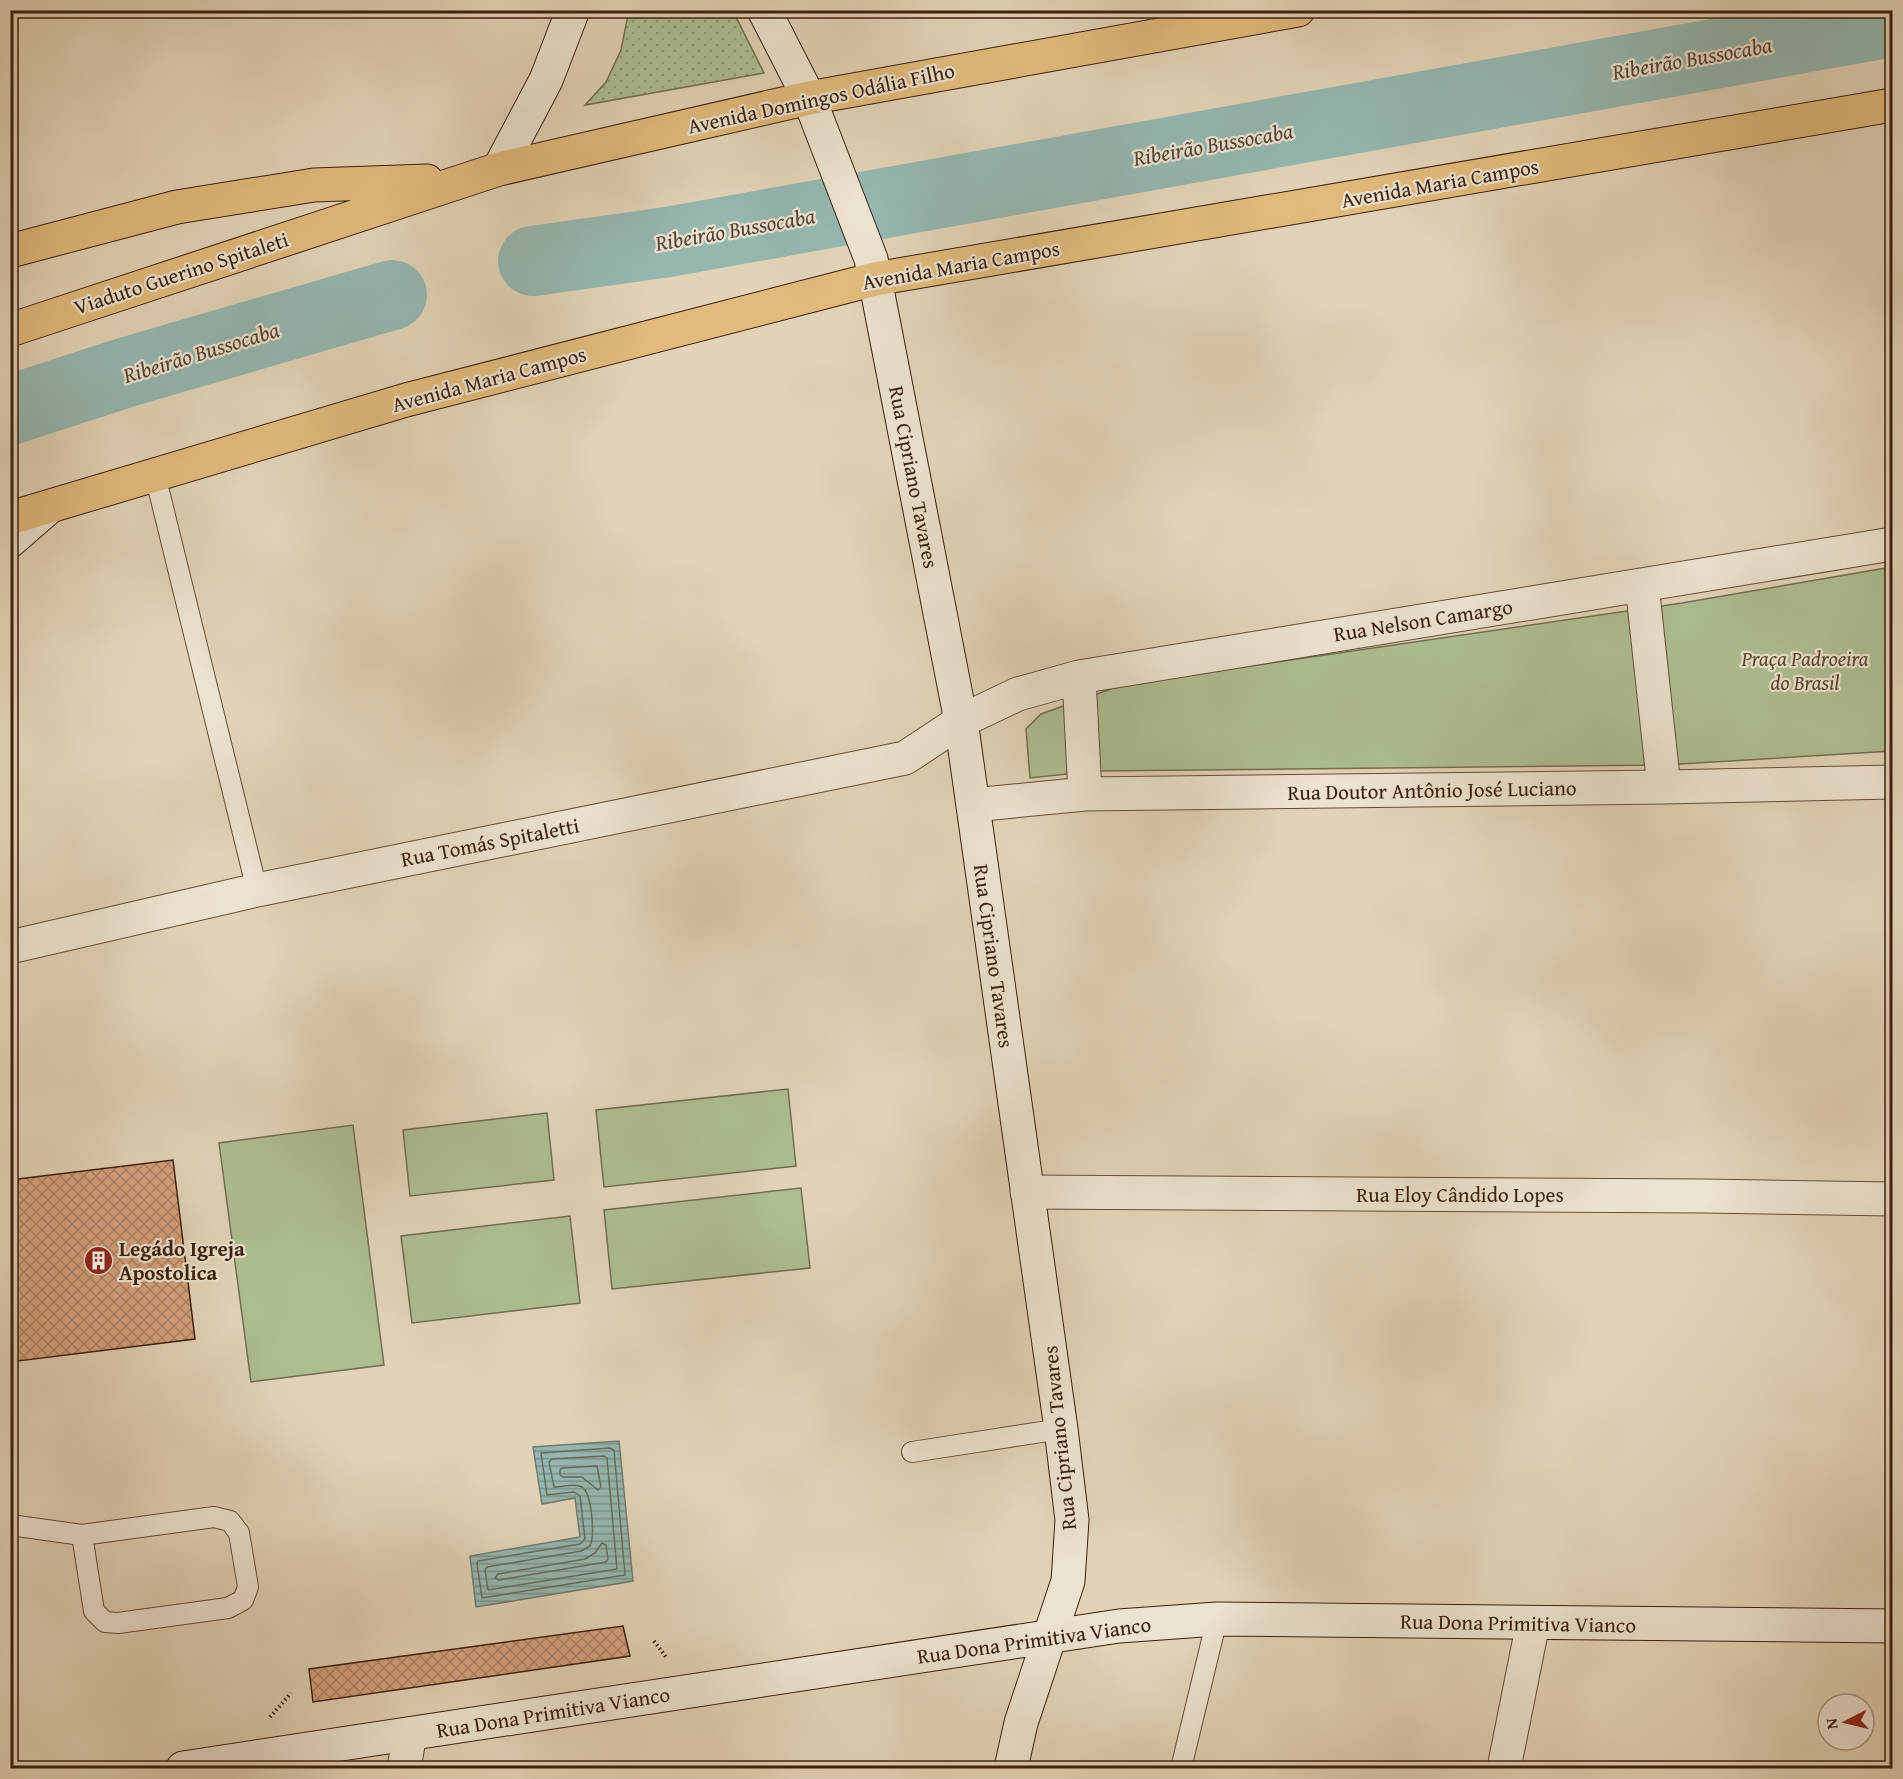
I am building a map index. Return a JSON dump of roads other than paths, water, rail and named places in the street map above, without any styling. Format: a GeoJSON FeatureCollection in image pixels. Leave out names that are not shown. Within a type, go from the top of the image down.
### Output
{"type":"FeatureCollection","features":[{"type":"Feature","properties":{"kind":"main road","name":"Avenida Domingos Odália Filho"},"geometry":{"type":"LineString","coordinates":[[351,217],[499,169],[813,109],[1298,10]]}},
{"type":"Feature","properties":{"kind":"main road","name":"Avenida Maria Campos"},"geometry":{"type":"LineString","coordinates":[[10,518],[406,400],[873,269],[1893,105]]}},
{"type":"Feature","properties":{"kind":"main road"},"geometry":{"type":"LineString","coordinates":[[10,251],[177,207],[314,185],[466,179]]}},
{"type":"Feature","properties":{"kind":"main road","name":"Viaduto Guerino Spitaleti"},"geometry":{"type":"LineString","coordinates":[[10,330],[351,217]]}},
{"type":"Feature","properties":{"kind":"street"},"geometry":{"type":"LineString","coordinates":[[499,169],[546,80],[573,10]]}},
{"type":"Feature","properties":{"kind":"street","name":"Rua Cipriano Tavares"},"geometry":{"type":"LineString","coordinates":[[764,10],[813,109],[873,269],[961,721],[1061,1429],[1072,1520],[1068,1581],[1052,1636],[1021,1723],[1011,1768]]}},
{"type":"Feature","properties":{"kind":"street","name":"Avenida Maria Campos"},"geometry":{"type":"LineString","coordinates":[[10,541],[48,508]]}},
{"type":"Feature","properties":{"kind":"street","name":"Rua Nelson Camargo"},"geometry":{"type":"LineString","coordinates":[[961,721],[1018,694],[1079,677],[1893,544]]}},
{"type":"Feature","properties":{"kind":"street"},"geometry":{"type":"LineString","coordinates":[[1642,585],[1664,787]]}},
{"type":"Feature","properties":{"kind":"street"},"geometry":{"type":"LineString","coordinates":[[1079,677],[1085,794]]}},
{"type":"Feature","properties":{"kind":"street","name":"Rua Tomás Spitaletti"},"geometry":{"type":"LineString","coordinates":[[10,947],[257,890],[905,758],[961,721]]}},
{"type":"Feature","properties":{"kind":"street","name":"Rua Doutor Antônio José Luciano"},"geometry":{"type":"LineString","coordinates":[[973,805],[1085,794],[1893,782]]}},
{"type":"Feature","properties":{"kind":"street","name":"Rua Eloy Cândido Lopes"},"geometry":{"type":"LineString","coordinates":[[1027,1192],[1893,1199]]}},
{"type":"Feature","properties":{"kind":"street","name":"Rua Dona Primitiva Vianco"},"geometry":{"type":"LineString","coordinates":[[183,1768],[1119,1626],[1217,1619],[1893,1626]]}},
{"type":"Feature","properties":{"kind":"street"},"geometry":{"type":"LineString","coordinates":[[1504,1768],[1533,1623]]}},
{"type":"Feature","properties":{"kind":"street"},"geometry":{"type":"LineString","coordinates":[[404,1768],[410,1734]]}},
{"type":"Feature","properties":{"kind":"lane"},"geometry":{"type":"LineString","coordinates":[[155,475],[257,890]]}},
{"type":"Feature","properties":{"kind":"lane"},"geometry":{"type":"LineString","coordinates":[[912,1452],[1061,1429]]}},
{"type":"Feature","properties":{"kind":"lane"},"geometry":{"type":"LineString","coordinates":[[10,1525],[82,1535],[214,1516],[230,1521],[238,1533],[248,1587],[243,1600],[228,1608],[118,1623],[105,1622],[94,1611],[82,1535]]}},
{"type":"Feature","properties":{"kind":"lane"},"geometry":{"type":"LineString","coordinates":[[1181,1768],[1217,1619]]}},
{"type":"Feature","properties":{"kind":"water"},"geometry":{"type":"Polygon","coordinates":[[[619,1441],[633,1581],[476,1607],[470,1556],[580,1537],[575,1498],[542,1504],[533,1447],[619,1441]]]}},
{"type":"Feature","properties":{"kind":"waterway","name":"Ribeirão Bussocaba"},"geometry":{"type":"LineString","coordinates":[[533,261],[668,242],[1892,22]]}},
{"type":"Feature","properties":{"kind":"waterway","name":"Ribeirão Bussocaba"},"geometry":{"type":"LineString","coordinates":[[10,410],[127,372],[392,295]]}},
{"type":"Feature","properties":{"kind":"place","name":"Legádo Igreja Apostolica"},"geometry":{"type":"Point","coordinates":[98,1260]}},
{"type":"Feature","properties":{"kind":"park label","name":"Praça Padroeira do Brasil"},"geometry":{"type":"Point","coordinates":[1805,670]}}]}
